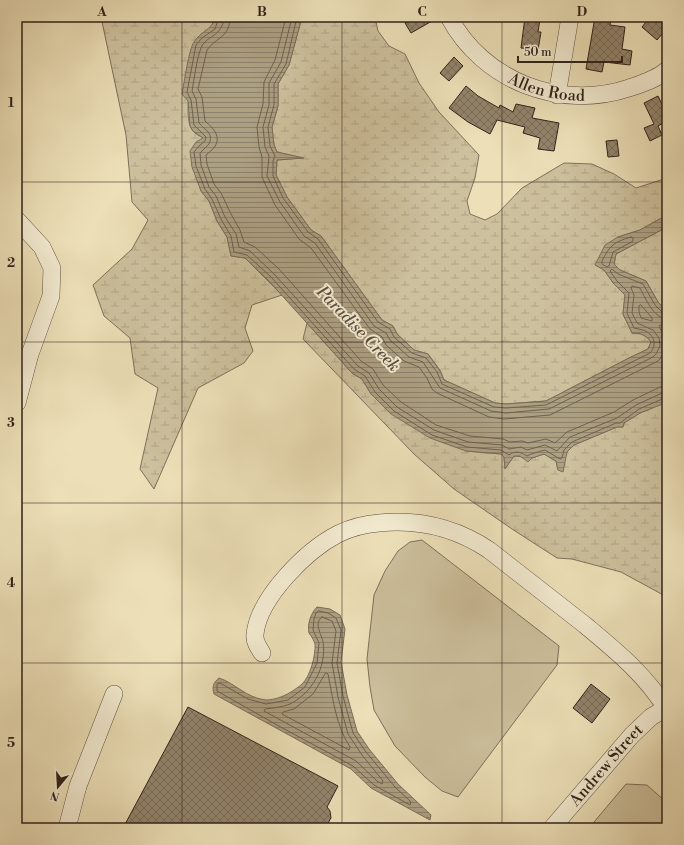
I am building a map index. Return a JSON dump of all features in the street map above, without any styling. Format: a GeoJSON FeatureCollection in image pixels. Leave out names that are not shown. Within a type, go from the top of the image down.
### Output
{"type":"FeatureCollection","features":[{"type":"Feature","properties":{"kind":"street","name":"Allen Road"},"geometry":{"type":"LineString","coordinates":[[449,17],[464,40],[478,55],[502,74],[529,87],[557,95],[593,96],[615,93],[663,74],[667,70]]}},
{"type":"Feature","properties":{"kind":"street"},"geometry":{"type":"LineString","coordinates":[[557,95],[570,17]]}},
{"type":"Feature","properties":{"kind":"street"},"geometry":{"type":"LineString","coordinates":[[17,220],[42,247],[52,268],[51,296],[30,354],[17,403]]}},
{"type":"Feature","properties":{"kind":"street"},"geometry":{"type":"LineString","coordinates":[[262,653],[256,644],[255,634],[258,622],[266,604],[289,573],[306,556],[320,545],[339,534],[359,527],[378,523],[394,522],[424,524],[442,528],[475,540],[489,550],[623,657],[659,696],[666,709]]}},
{"type":"Feature","properties":{"kind":"street"},"geometry":{"type":"LineString","coordinates":[[67,828],[78,786],[114,694]]}},
{"type":"Feature","properties":{"kind":"street","name":"Andrew Street"},"geometry":{"type":"LineString","coordinates":[[552,828],[632,735],[651,717],[666,709]]}},
{"type":"Feature","properties":{"kind":"green space"},"geometry":{"type":"Polygon","coordinates":[[[101,17],[216,17],[212,27],[200,35],[188,99],[189,124],[196,134],[203,138],[201,191],[209,201],[217,221],[227,237],[231,256],[245,258],[282,295],[252,305],[245,328],[253,351],[244,363],[198,388],[154,489],[140,469],[158,388],[135,374],[130,338],[104,316],[93,285],[132,249],[148,220],[132,202],[126,135],[101,17]]]}},
{"type":"Feature","properties":{"kind":"green space"},"geometry":{"type":"Polygon","coordinates":[[[302,17],[375,17],[378,31],[389,46],[405,54],[419,83],[439,112],[479,155],[475,178],[467,201],[470,214],[485,220],[497,214],[522,188],[564,163],[592,164],[614,174],[636,188],[667,178],[667,215],[640,230],[618,237],[604,270],[614,284],[625,295],[623,314],[632,333],[641,334],[651,342],[648,349],[546,401],[506,404],[495,403],[444,380],[440,370],[428,354],[414,350],[397,334],[393,326],[382,320],[321,236],[311,230],[287,197],[276,175],[277,160],[302,158],[277,152],[274,145],[272,127],[278,106],[278,84],[289,65],[302,17]]]}},
{"type":"Feature","properties":{"kind":"green space"},"geometry":{"type":"Polygon","coordinates":[[[667,227],[667,312],[658,302],[646,281],[620,270],[614,264],[616,254],[667,227]]]}},
{"type":"Feature","properties":{"kind":"green space"},"geometry":{"type":"Polygon","coordinates":[[[307,323],[352,373],[362,379],[371,394],[466,451],[501,454],[504,457],[505,468],[514,456],[532,458],[544,454],[556,461],[558,470],[567,452],[574,445],[617,427],[623,427],[624,423],[640,413],[664,403],[667,399],[667,597],[621,572],[572,559],[557,558],[454,489],[414,454],[303,339],[307,323]]]}},
{"type":"Feature","properties":{"kind":"green space"},"geometry":{"type":"Polygon","coordinates":[[[422,540],[559,646],[557,665],[458,797],[442,791],[425,777],[395,746],[374,710],[370,687],[367,659],[374,595],[385,571],[398,551],[410,542],[422,540]]]}},
{"type":"Feature","properties":{"kind":"green space"},"geometry":{"type":"Polygon","coordinates":[[[626,784],[647,785],[667,803],[667,828],[589,828],[626,784]]]}},
{"type":"Feature","properties":{"kind":"water","name":"Paradise Creek"},"geometry":{"type":"Polygon","coordinates":[[[216,17],[302,17],[289,65],[278,84],[278,106],[272,127],[274,145],[277,152],[304,158],[277,160],[276,175],[287,197],[311,230],[321,236],[382,320],[393,326],[397,334],[414,350],[428,354],[440,371],[444,380],[495,403],[506,404],[546,401],[648,349],[651,342],[643,335],[632,333],[623,314],[625,295],[614,284],[604,270],[595,265],[605,245],[618,237],[640,230],[667,215],[667,227],[616,254],[614,264],[620,270],[646,281],[658,302],[667,312],[667,399],[665,403],[640,413],[624,423],[623,427],[617,427],[574,445],[567,452],[563,472],[558,470],[556,461],[544,454],[532,458],[528,462],[520,456],[514,456],[505,469],[504,457],[501,454],[466,451],[430,438],[391,414],[371,394],[362,379],[352,373],[268,280],[245,258],[231,256],[227,237],[217,221],[209,201],[201,191],[192,167],[190,151],[196,142],[203,138],[193,131],[190,126],[188,101],[182,94],[192,46],[197,38],[211,26],[216,17]]]}},
{"type":"Feature","properties":{"kind":"water"},"geometry":{"type":"Polygon","coordinates":[[[317,607],[330,609],[340,615],[345,629],[341,662],[347,695],[357,731],[369,749],[398,784],[431,815],[430,820],[371,788],[351,769],[214,694],[214,685],[219,678],[252,696],[266,700],[281,697],[300,686],[308,676],[313,660],[315,644],[309,633],[309,622],[311,615],[317,607]]]}},
{"type":"Feature","properties":{"kind":"building"},"geometry":{"type":"Polygon","coordinates":[[[417,17],[439,17],[411,33],[405,23],[417,17]]]}},
{"type":"Feature","properties":{"kind":"building"},"geometry":{"type":"Polygon","coordinates":[[[525,17],[540,19],[538,32],[541,32],[538,50],[521,48],[525,17]]]}},
{"type":"Feature","properties":{"kind":"building"},"geometry":{"type":"Polygon","coordinates":[[[595,17],[611,17],[610,25],[625,27],[622,49],[632,51],[630,65],[604,62],[602,72],[586,69],[595,17]]]}},
{"type":"Feature","properties":{"kind":"building"},"geometry":{"type":"Polygon","coordinates":[[[650,17],[667,17],[667,39],[662,34],[657,40],[642,27],[650,17]]]}},
{"type":"Feature","properties":{"kind":"building"},"geometry":{"type":"Polygon","coordinates":[[[454,57],[463,66],[449,81],[440,73],[454,57]]]}},
{"type":"Feature","properties":{"kind":"building"},"geometry":{"type":"Polygon","coordinates":[[[466,86],[478,96],[499,108],[500,105],[513,112],[516,104],[535,108],[532,118],[559,123],[554,151],[538,149],[540,138],[523,133],[525,127],[497,120],[490,134],[468,122],[449,108],[466,86]]]}},
{"type":"Feature","properties":{"kind":"building"},"geometry":{"type":"Polygon","coordinates":[[[658,96],[667,115],[667,121],[658,126],[662,135],[650,141],[644,128],[654,124],[644,103],[658,96]]]}},
{"type":"Feature","properties":{"kind":"building"},"geometry":{"type":"Polygon","coordinates":[[[617,140],[619,156],[608,157],[606,141],[617,140]]]}},
{"type":"Feature","properties":{"kind":"building"},"geometry":{"type":"Polygon","coordinates":[[[591,684],[610,699],[592,723],[573,708],[591,684]]]}},
{"type":"Feature","properties":{"kind":"building"},"geometry":{"type":"Polygon","coordinates":[[[188,707],[338,786],[327,807],[330,811],[331,818],[325,828],[123,828],[188,707]]]}}]}
